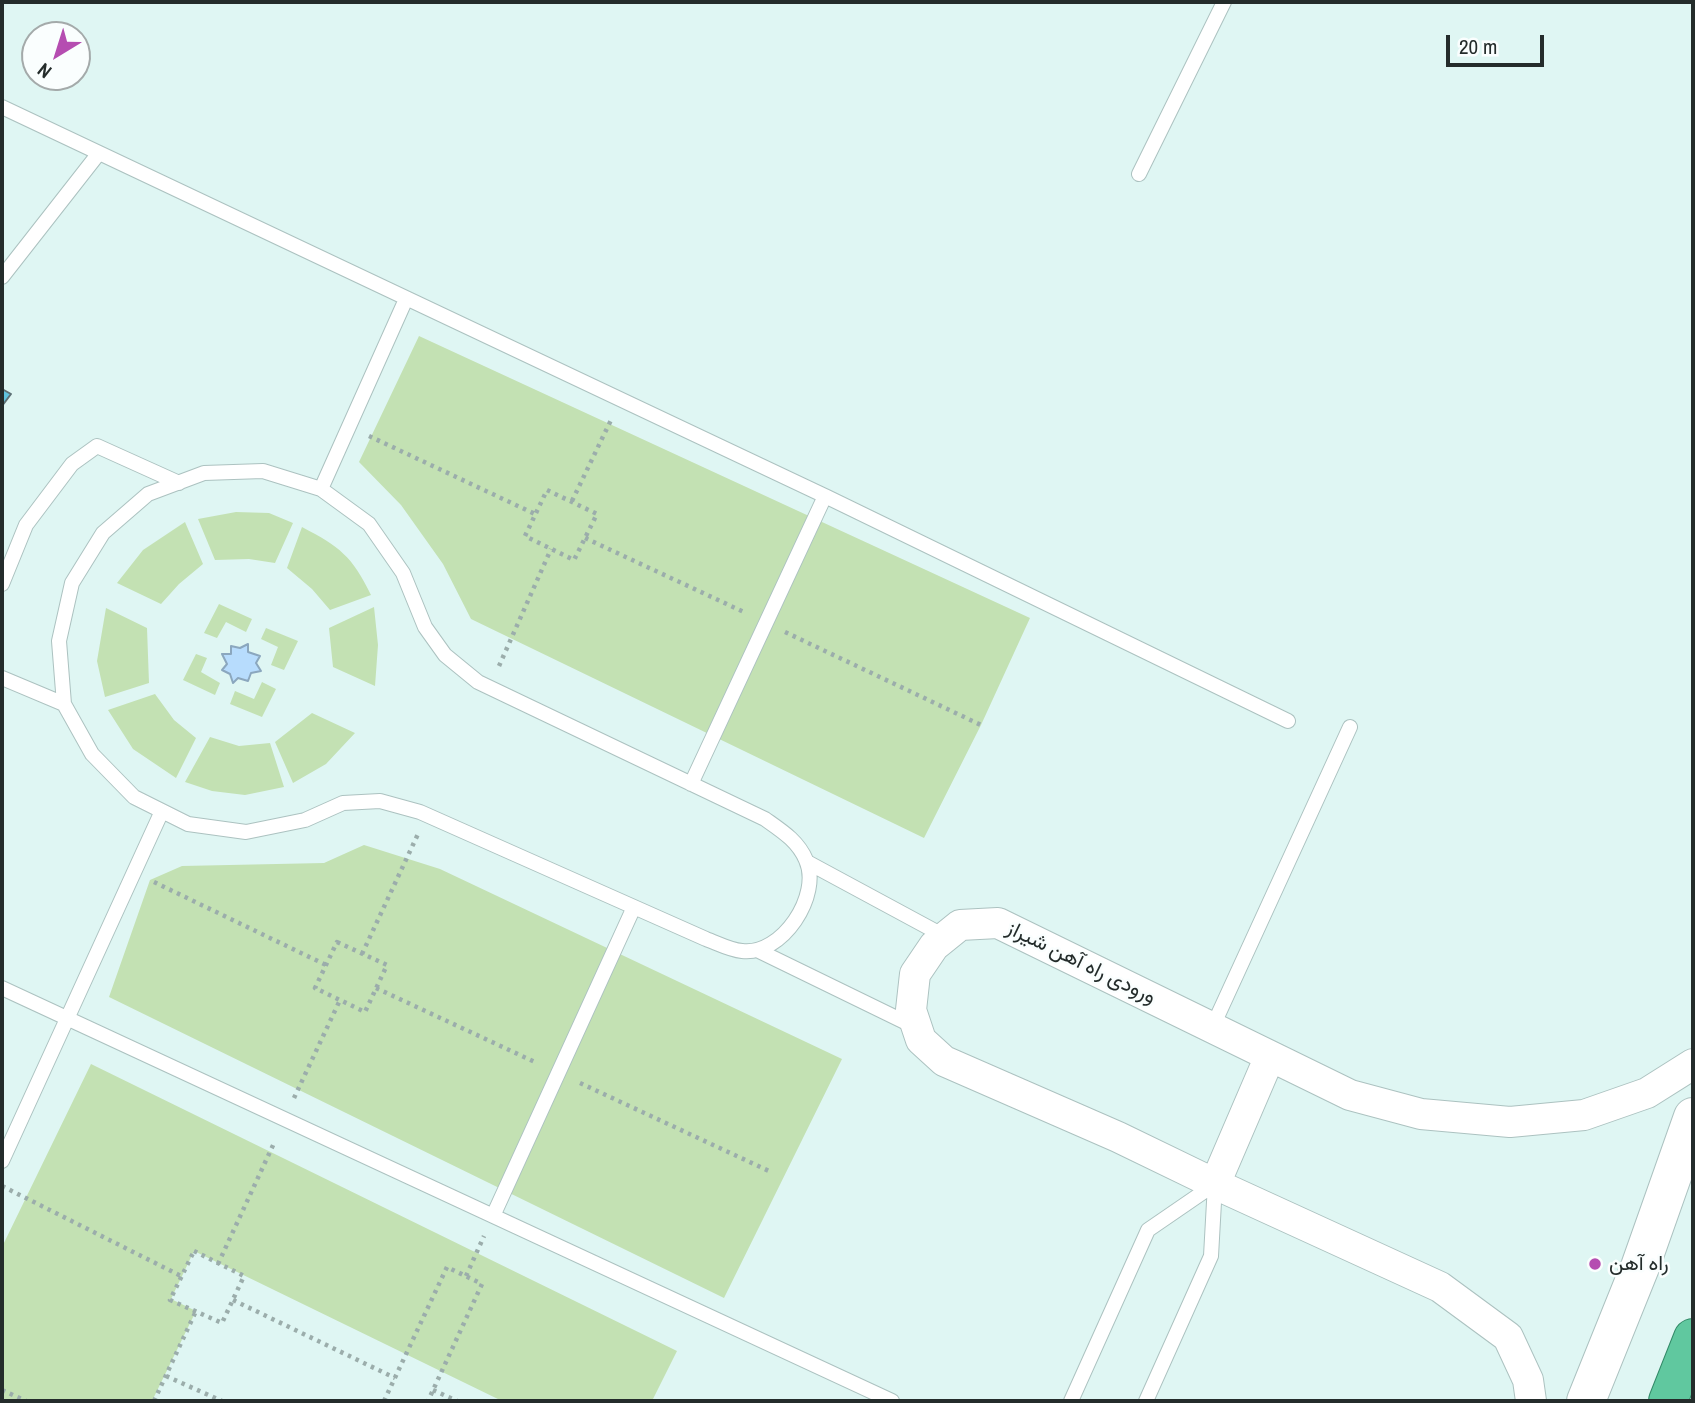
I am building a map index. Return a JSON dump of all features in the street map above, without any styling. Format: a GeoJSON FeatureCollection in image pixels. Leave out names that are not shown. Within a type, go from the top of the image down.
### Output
{"type":"FeatureCollection","features":[{"type":"Feature","properties":{"kind":"highway"},"geometry":{"type":"LineString","coordinates":[[1668,1401],[1693,1338]]}},
{"type":"Feature","properties":{"kind":"main road"},"geometry":{"type":"LineString","coordinates":[[1587,1401],[1640,1267],[1693,1117]]}},
{"type":"Feature","properties":{"kind":"street","name":"ورودی راه آهن شیراز"},"geometry":{"type":"LineString","coordinates":[[917,1028],[911,1010],[915,974],[934,946],[960,925],[998,923],[1350,1095],[1421,1114],[1510,1122],[1584,1115],[1647,1093],[1693,1063]]}},
{"type":"Feature","properties":{"kind":"street"},"geometry":{"type":"LineString","coordinates":[[917,1028],[921,1040],[944,1061],[1118,1137],[1440,1287],[1508,1337],[1528,1380],[1531,1401]]}},
{"type":"Feature","properties":{"kind":"street"},"geometry":{"type":"LineString","coordinates":[[1215,1184],[1270,1056]]}},
{"type":"Feature","properties":{"kind":"lane"},"geometry":{"type":"LineString","coordinates":[[1139,174],[1224,2]]}},
{"type":"Feature","properties":{"kind":"lane"},"geometry":{"type":"LineString","coordinates":[[2,107],[825,496],[1288,721]]}},
{"type":"Feature","properties":{"kind":"lane"},"geometry":{"type":"LineString","coordinates":[[2,277],[99,153]]}},
{"type":"Feature","properties":{"kind":"lane"},"geometry":{"type":"LineString","coordinates":[[321,489],[406,299]]}},
{"type":"Feature","properties":{"kind":"lane"},"geometry":{"type":"LineString","coordinates":[[2,584],[26,525],[72,464],[97,446],[179,483]]}},
{"type":"Feature","properties":{"kind":"lane"},"geometry":{"type":"LineString","coordinates":[[264,471],[321,489],[369,524],[403,573],[425,627],[445,655],[478,682],[765,819],[797,842],[810,875],[802,908],[789,930],[773,944],[757,950],[741,951],[706,939],[427,815],[380,801],[343,803],[305,820],[246,832],[188,824],[134,797],[92,754],[64,704],[60,641],[72,583],[103,533],[148,494],[204,473],[264,471]]}},
{"type":"Feature","properties":{"kind":"lane"},"geometry":{"type":"LineString","coordinates":[[691,784],[825,496]]}},
{"type":"Feature","properties":{"kind":"lane"},"geometry":{"type":"LineString","coordinates":[[2,678],[64,704]]}},
{"type":"Feature","properties":{"kind":"lane"},"geometry":{"type":"LineString","coordinates":[[1212,1028],[1350,727]]}},
{"type":"Feature","properties":{"kind":"lane"},"geometry":{"type":"LineString","coordinates":[[2,1161],[162,811]]}},
{"type":"Feature","properties":{"kind":"lane"},"geometry":{"type":"LineString","coordinates":[[807,862],[946,937]]}},
{"type":"Feature","properties":{"kind":"lane"},"geometry":{"type":"LineString","coordinates":[[493,1216],[634,907]]}},
{"type":"Feature","properties":{"kind":"lane"},"geometry":{"type":"LineString","coordinates":[[757,950],[917,1028]]}},
{"type":"Feature","properties":{"kind":"lane"},"geometry":{"type":"LineString","coordinates":[[2,988],[892,1401]]}},
{"type":"Feature","properties":{"kind":"lane"},"geometry":{"type":"LineString","coordinates":[[1071,1401],[1148,1230],[1215,1184]]}},
{"type":"Feature","properties":{"kind":"lane"},"geometry":{"type":"LineString","coordinates":[[1146,1401],[1211,1256],[1215,1184]]}},
{"type":"Feature","properties":{"kind":"path"},"geometry":{"type":"LineString","coordinates":[[572,501],[620,400]]}},
{"type":"Feature","properties":{"kind":"path"},"geometry":{"type":"LineString","coordinates":[[349,426],[535,514]]}},
{"type":"Feature","properties":{"kind":"path"},"geometry":{"type":"LineString","coordinates":[[547,489],[572,501],[597,514],[574,560],[525,536],[547,489]]}},
{"type":"Feature","properties":{"kind":"path"},"geometry":{"type":"LineString","coordinates":[[489,688],[551,549]]}},
{"type":"Feature","properties":{"kind":"path"},"geometry":{"type":"LineString","coordinates":[[362,954],[427,815]]}},
{"type":"Feature","properties":{"kind":"path"},"geometry":{"type":"LineString","coordinates":[[135,872],[326,965]]}},
{"type":"Feature","properties":{"kind":"path"},"geometry":{"type":"LineString","coordinates":[[337,942],[387,965],[365,1012],[315,988],[326,965],[337,942]]}},
{"type":"Feature","properties":{"kind":"path"},"geometry":{"type":"LineString","coordinates":[[218,1264],[340,1000]]}},
{"type":"Feature","properties":{"kind":"path"},"geometry":{"type":"LineString","coordinates":[[2,1186],[183,1276]]}},
{"type":"Feature","properties":{"kind":"path"},"geometry":{"type":"LineString","coordinates":[[466,1276],[493,1216]]}},
{"type":"Feature","properties":{"kind":"path"},"geometry":{"type":"LineString","coordinates":[[194,1251],[218,1264],[244,1276],[222,1322],[170,1300],[194,1251]]}},
{"type":"Feature","properties":{"kind":"path"},"geometry":{"type":"LineString","coordinates":[[384,1401],[447,1267],[482,1284],[428,1401]]}},
{"type":"Feature","properties":{"kind":"path"},"geometry":{"type":"LineString","coordinates":[[233,1300],[395,1378]]}},
{"type":"Feature","properties":{"kind":"path"},"geometry":{"type":"LineString","coordinates":[[154,1401],[196,1311]]}},
{"type":"Feature","properties":{"kind":"path"},"geometry":{"type":"LineString","coordinates":[[166,1376],[222,1401]]}},
{"type":"Feature","properties":{"kind":"path"},"geometry":{"type":"LineString","coordinates":[[2,1390],[26,1401]]}},
{"type":"Feature","properties":{"kind":"path"},"geometry":{"type":"LineString","coordinates":[[433,1390],[457,1401]]}},
{"type":"Feature","properties":{"kind":"green space"},"geometry":{"type":"Polygon","coordinates":[[[419,336],[1030,618],[981,725],[924,838],[471,619],[443,564],[401,505],[359,462],[419,336]]]}},
{"type":"Feature","properties":{"kind":"green space"},"geometry":{"type":"Polygon","coordinates":[[[236,512],[269,513],[293,523],[275,563],[249,559],[215,560],[198,519],[236,512]]]}},
{"type":"Feature","properties":{"kind":"green space"},"geometry":{"type":"Polygon","coordinates":[[[185,522],[203,564],[161,604],[117,583],[143,550],[185,522]]]}},
{"type":"Feature","properties":{"kind":"green space"},"geometry":{"type":"Polygon","coordinates":[[[302,527],[344,554],[358,571],[371,595],[330,610],[312,589],[287,568],[302,527]]]}},
{"type":"Feature","properties":{"kind":"green space"},"geometry":{"type":"Polygon","coordinates":[[[219,604],[252,619],[246,632],[226,622],[217,638],[204,633],[219,604]]]}},
{"type":"Feature","properties":{"kind":"green space"},"geometry":{"type":"Polygon","coordinates":[[[374,607],[378,645],[375,686],[333,667],[329,628],[374,607]]]}},
{"type":"Feature","properties":{"kind":"green space"},"geometry":{"type":"Polygon","coordinates":[[[106,608],[147,628],[149,683],[105,697],[97,661],[106,608]]]}},
{"type":"Feature","properties":{"kind":"green space"},"geometry":{"type":"Polygon","coordinates":[[[266,628],[298,641],[284,670],[271,665],[278,647],[261,639],[266,628]]]}},
{"type":"Feature","properties":{"kind":"green space"},"geometry":{"type":"Polygon","coordinates":[[[196,654],[207,658],[201,672],[220,683],[215,695],[183,680],[196,654]]]}},
{"type":"Feature","properties":{"kind":"green space"},"geometry":{"type":"Polygon","coordinates":[[[262,682],[276,689],[262,717],[230,704],[235,691],[254,699],[262,682]]]}},
{"type":"Feature","properties":{"kind":"green space"},"geometry":{"type":"Polygon","coordinates":[[[155,694],[174,720],[196,738],[176,778],[133,749],[108,710],[155,694]]]}},
{"type":"Feature","properties":{"kind":"green space"},"geometry":{"type":"Polygon","coordinates":[[[312,713],[355,733],[326,764],[293,783],[275,742],[312,713]]]}},
{"type":"Feature","properties":{"kind":"green space"},"geometry":{"type":"Polygon","coordinates":[[[210,737],[239,746],[270,743],[284,787],[245,795],[212,791],[185,782],[210,737]]]}},
{"type":"Feature","properties":{"kind":"green space"},"geometry":{"type":"Polygon","coordinates":[[[364,845],[440,869],[842,1059],[724,1298],[109,997],[150,880],[182,866],[324,863],[364,845]]]}},
{"type":"Feature","properties":{"kind":"green space"},"geometry":{"type":"Polygon","coordinates":[[[91,1064],[677,1351],[652,1401],[502,1401],[194,1251],[171,1299],[196,1311],[152,1401],[2,1401],[2,1247],[91,1064]]]}},
{"type":"Feature","properties":{"kind":"water"},"geometry":{"type":"Polygon","coordinates":[[[248,644],[248,652],[260,656],[256,663],[261,671],[251,673],[248,681],[238,678],[233,683],[230,674],[222,670],[227,664],[222,654],[231,654],[231,646],[240,648],[248,644]]]}},
{"type":"Feature","properties":{"kind":"building"},"geometry":{"type":"Polygon","coordinates":[[[2,389],[11,394],[2,406],[2,389]]]}},
{"type":"Feature","properties":{"kind":"place","name":"راه آهن"},"geometry":{"type":"Point","coordinates":[1595,1264]}}]}
